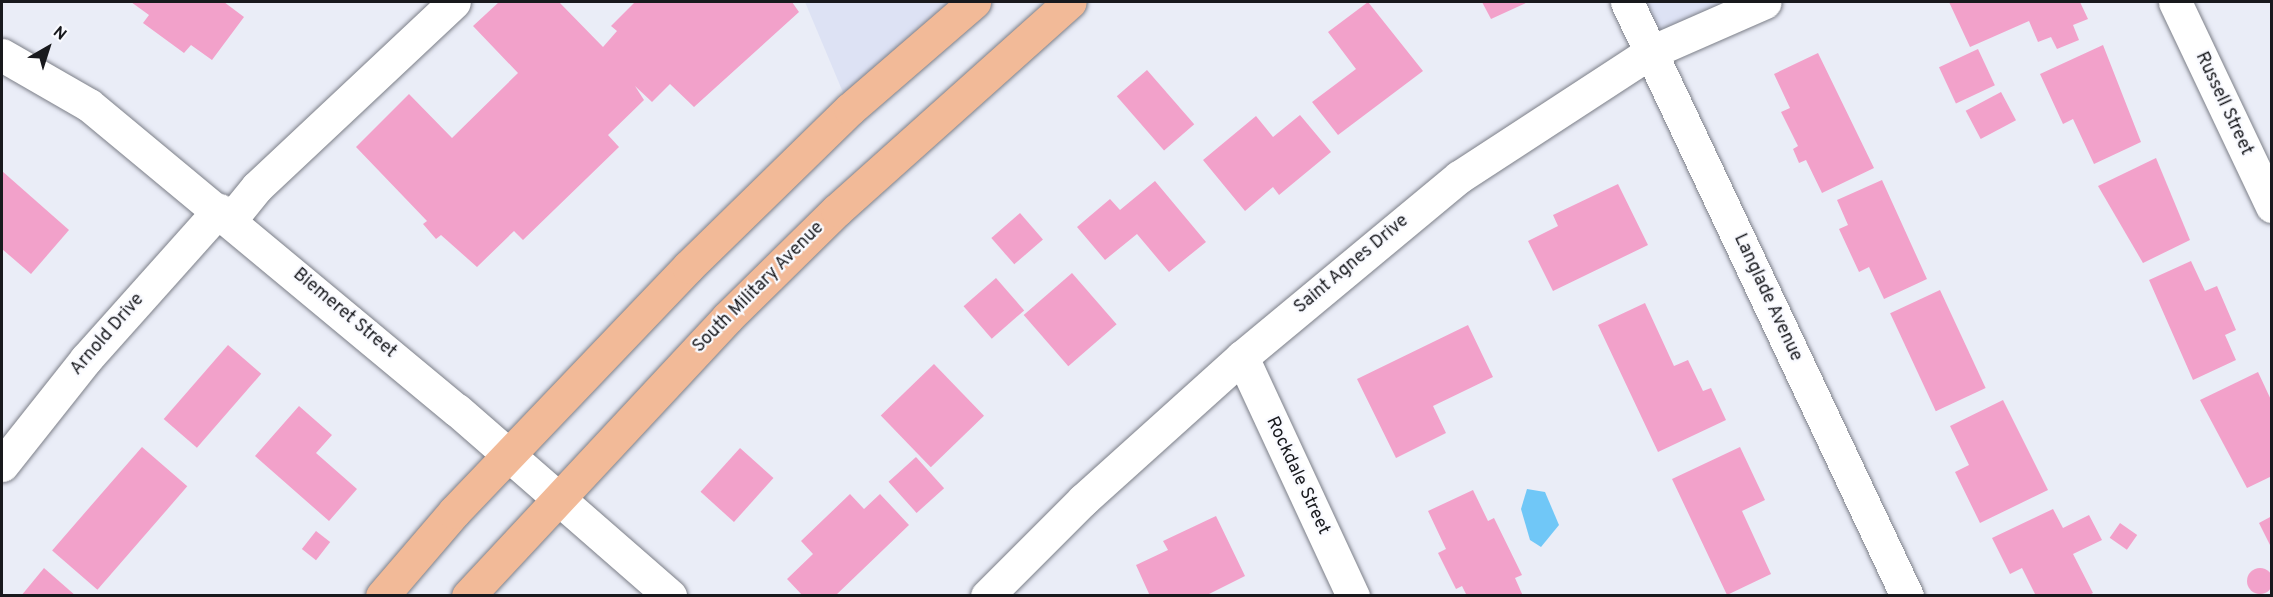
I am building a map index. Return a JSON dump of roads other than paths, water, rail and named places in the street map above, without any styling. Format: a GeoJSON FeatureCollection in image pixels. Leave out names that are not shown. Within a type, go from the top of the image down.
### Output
{"type":"FeatureCollection","features":[{"type":"Feature","properties":{"kind":"main road"},"geometry":{"type":"LineString","coordinates":[[382,596],[508,453],[850,109],[974,2]]}},
{"type":"Feature","properties":{"kind":"main road","name":"South Military Avenue"},"geometry":{"type":"LineString","coordinates":[[468,596],[558,496],[837,210],[1070,2]]}},
{"type":"Feature","properties":{"kind":"street","name":"Arnold Drive"},"geometry":{"type":"LineString","coordinates":[[2,465],[86,359],[225,214],[257,187],[454,2]]}},
{"type":"Feature","properties":{"kind":"street","name":"Langlade Avenue"},"geometry":{"type":"LineString","coordinates":[[1627,2],[1907,596]]}},
{"type":"Feature","properties":{"kind":"street","name":"Saint Agnes Drive"},"geometry":{"type":"LineString","coordinates":[[987,596],[1083,500],[1242,357],[1459,177],[1651,52],[1765,2]]}},
{"type":"Feature","properties":{"kind":"street","name":"Russell Street"},"geometry":{"type":"LineString","coordinates":[[2175,2],[2271,206]]}},
{"type":"Feature","properties":{"kind":"street","name":"Biemeret Street"},"geometry":{"type":"LineString","coordinates":[[2,55],[89,105],[225,214],[508,453],[670,596]]}},
{"type":"Feature","properties":{"kind":"street","name":"Rockdale Street"},"geometry":{"type":"LineString","coordinates":[[1242,357],[1353,596]]}},
{"type":"Feature","properties":{"kind":"water"},"geometry":{"type":"Polygon","coordinates":[[[1527,489],[1545,492],[1559,525],[1541,547],[1530,540],[1521,509],[1527,489]]]}}]}
